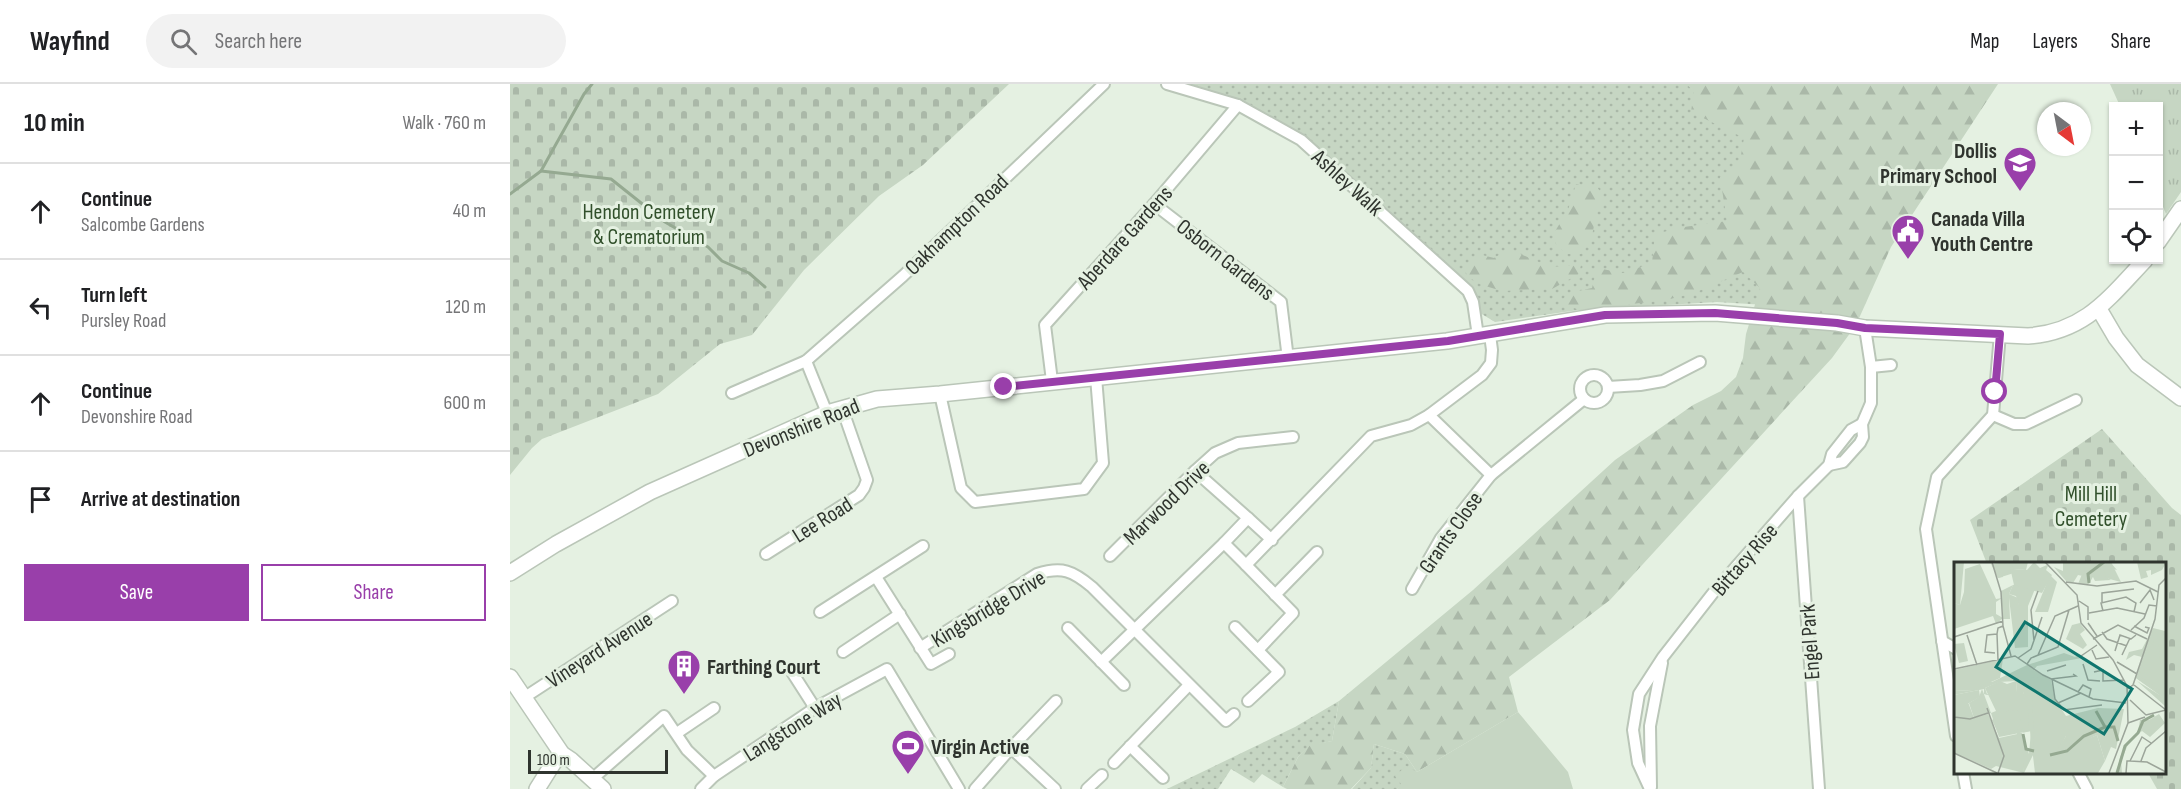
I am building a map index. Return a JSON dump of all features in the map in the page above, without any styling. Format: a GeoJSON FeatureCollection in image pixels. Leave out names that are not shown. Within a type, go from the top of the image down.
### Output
{"type":"FeatureCollection","features":[{"type":"Feature","properties":{"kind":"street","name":"Oakhampton Road"},"geometry":{"type":"LineString","coordinates":[[732,393],[806,361],[903,276],[1104,84]]}},
{"type":"Feature","properties":{"kind":"street","name":"Ashley Walk"},"geometry":{"type":"LineString","coordinates":[[1167,84],[1238,105],[1301,140],[1467,291],[1484,336],[1492,350],[1488,368],[1482,375],[1429,415],[1411,425],[1371,436],[1246,565]]}},
{"type":"Feature","properties":{"kind":"street","name":"Aberdare Gardens"},"geometry":{"type":"LineString","coordinates":[[1052,381],[1045,325],[1154,204],[1238,105]]}},
{"type":"Feature","properties":{"kind":"street","name":"Osborn Gardens"},"geometry":{"type":"LineString","coordinates":[[1154,204],[1281,302],[1288,359]]}},
{"type":"Feature","properties":{"kind":"street"},"geometry":{"type":"LineString","coordinates":[[2163,235],[2181,209]]}},
{"type":"Feature","properties":{"kind":"street","name":"Devonshire Road"},"geometry":{"type":"LineString","coordinates":[[510,573],[556,544],[650,492],[827,413],[877,399],[1288,359],[1484,336],[1605,315],[1715,313],[1837,323],[1865,328],[2028,336],[2050,334],[2066,328],[2098,309],[2141,264]]}},
{"type":"Feature","properties":{"kind":"street"},"geometry":{"type":"LineString","coordinates":[[2098,309],[2116,338],[2137,365],[2181,398]]}},
{"type":"Feature","properties":{"kind":"street","name":"Bittacy Rise"},"geometry":{"type":"LineString","coordinates":[[1651,789],[1638,763],[1633,730],[1639,694],[1663,657],[1713,592],[1798,496],[1829,465],[1832,454],[1851,430],[1862,424],[1871,403],[1871,367],[1865,328]]}},
{"type":"Feature","properties":{"kind":"street"},"geometry":{"type":"LineString","coordinates":[[1953,707],[1941,641],[1926,529],[1937,477],[1994,415],[2000,334]]}},
{"type":"Feature","properties":{"kind":"street"},"geometry":{"type":"LineString","coordinates":[[806,361],[827,413]]}},
{"type":"Feature","properties":{"kind":"street"},"geometry":{"type":"LineString","coordinates":[[1608,387],[1663,381],[1700,362]]}},
{"type":"Feature","properties":{"kind":"street"},"geometry":{"type":"LineString","coordinates":[[1871,367],[1891,365]]}},
{"type":"Feature","properties":{"kind":"street"},"geometry":{"type":"LineString","coordinates":[[1593,375],[1602,377],[1608,387],[1606,397],[1600,402],[1590,402],[1584,399],[1581,387],[1588,376],[1593,375]]}},
{"type":"Feature","properties":{"kind":"street"},"geometry":{"type":"LineString","coordinates":[[940,394],[961,488],[975,502],[1084,489],[1103,463],[1096,377]]}},
{"type":"Feature","properties":{"kind":"street","name":"Grants Close"},"geometry":{"type":"LineString","coordinates":[[1412,589],[1441,538],[1491,475],[1584,399]]}},
{"type":"Feature","properties":{"kind":"street"},"geometry":{"type":"LineString","coordinates":[[1994,415],[2014,424],[2026,424],[2076,400]]}},
{"type":"Feature","properties":{"kind":"street","name":"Lee Road"},"geometry":{"type":"LineString","coordinates":[[766,554],[859,495],[864,488],[867,480],[842,408]]}},
{"type":"Feature","properties":{"kind":"street","name":"Grants Close"},"geometry":{"type":"LineString","coordinates":[[1429,415],[1491,475]]}},
{"type":"Feature","properties":{"kind":"street","name":"Marwood Drive"},"geometry":{"type":"LineString","coordinates":[[1110,556],[1215,453],[1238,443],[1293,437]]}},
{"type":"Feature","properties":{"kind":"street"},"geometry":{"type":"LineString","coordinates":[[1195,471],[1272,540]]}},
{"type":"Feature","properties":{"kind":"street","name":"Engel Park"},"geometry":{"type":"LineString","coordinates":[[1798,496],[1819,789]]}},
{"type":"Feature","properties":{"kind":"street"},"geometry":{"type":"LineString","coordinates":[[1101,662],[1248,518]]}},
{"type":"Feature","properties":{"kind":"street"},"geometry":{"type":"LineString","coordinates":[[1224,543],[1293,613],[1258,650]]}},
{"type":"Feature","properties":{"kind":"street"},"geometry":{"type":"LineString","coordinates":[[820,612],[923,546]]}},
{"type":"Feature","properties":{"kind":"street"},"geometry":{"type":"LineString","coordinates":[[1275,595],[1317,552]]}},
{"type":"Feature","properties":{"kind":"street","name":"Kingsbridge Drive"},"geometry":{"type":"LineString","coordinates":[[920,648],[1037,574],[1053,569],[1068,571],[1081,578],[1226,721],[1234,714]]}},
{"type":"Feature","properties":{"kind":"street"},"geometry":{"type":"LineString","coordinates":[[876,577],[932,664],[950,654]]}},
{"type":"Feature","properties":{"kind":"street","name":"Vineyard Avenue"},"geometry":{"type":"LineString","coordinates":[[525,697],[672,601]]}},
{"type":"Feature","properties":{"kind":"street"},"geometry":{"type":"LineString","coordinates":[[843,652],[900,614]]}},
{"type":"Feature","properties":{"kind":"street"},"geometry":{"type":"LineString","coordinates":[[1234,627],[1279,672],[1248,702]]}},
{"type":"Feature","properties":{"kind":"street"},"geometry":{"type":"LineString","coordinates":[[1068,628],[1124,685]]}},
{"type":"Feature","properties":{"kind":"street"},"geometry":{"type":"LineString","coordinates":[[1941,641],[1954,648]]}},
{"type":"Feature","properties":{"kind":"street","name":"Bittacy Rise"},"geometry":{"type":"LineString","coordinates":[[1651,789],[1650,726],[1663,657]]}},
{"type":"Feature","properties":{"kind":"street"},"geometry":{"type":"LineString","coordinates":[[790,669],[815,708]]}},
{"type":"Feature","properties":{"kind":"street","name":"Langstone Way"},"geometry":{"type":"LineString","coordinates":[[701,789],[714,776],[815,708],[887,669],[958,789]]}},
{"type":"Feature","properties":{"kind":"street"},"geometry":{"type":"LineString","coordinates":[[510,677],[562,754],[597,784],[645,732],[664,716],[687,750],[714,776]]}},
{"type":"Feature","properties":{"kind":"street"},"geometry":{"type":"LineString","coordinates":[[1113,763],[1189,685]]}},
{"type":"Feature","properties":{"kind":"street"},"geometry":{"type":"LineString","coordinates":[[975,789],[1056,701]]}},
{"type":"Feature","properties":{"kind":"street"},"geometry":{"type":"LineString","coordinates":[[677,733],[714,708]]}},
{"type":"Feature","properties":{"kind":"street"},"geometry":{"type":"LineString","coordinates":[[1130,746],[1163,778]]}},
{"type":"Feature","properties":{"kind":"street"},"geometry":{"type":"LineString","coordinates":[[1011,748],[1054,789]]}},
{"type":"Feature","properties":{"kind":"street"},"geometry":{"type":"LineString","coordinates":[[537,789],[554,762],[562,754]]}},
{"type":"Feature","properties":{"kind":"street"},"geometry":{"type":"LineString","coordinates":[[1963,774],[1966,789]]}},
{"type":"Feature","properties":{"kind":"street"},"geometry":{"type":"LineString","coordinates":[[2079,774],[2087,789]]}},
{"type":"Feature","properties":{"kind":"street"},"geometry":{"type":"LineString","coordinates":[[1087,789],[1102,775]]}},
{"type":"Feature","properties":{"kind":"green space","name":"Hendon Cemetery & Crematorium"},"geometry":{"type":"Polygon","coordinates":[[[510,84],[1009,84],[923,165],[879,196],[804,270],[752,335],[720,344],[658,394],[542,439],[510,475],[510,84]]]}},
{"type":"Feature","properties":{"kind":"green space"},"geometry":{"type":"Polygon","coordinates":[[[1177,84],[1687,84],[1756,145],[1769,284],[1766,305],[1717,302],[1579,310],[1495,322],[1480,313],[1471,286],[1301,140],[1240,101],[1177,84]]]}},
{"type":"Feature","properties":{"kind":"green space"},"geometry":{"type":"Polygon","coordinates":[[[1686,84],[1998,84],[1891,247],[1856,325],[1832,358],[1610,600],[1509,677],[1518,712],[1417,772],[1405,754],[1374,744],[1371,768],[1351,789],[1287,789],[1283,787],[1298,757],[1310,745],[1332,741],[1339,701],[1473,590],[1615,460],[1693,405],[1721,391],[1736,377],[1743,358],[1746,334],[1760,288],[1743,272],[1694,293],[1666,300],[1580,310],[1559,303],[1569,293],[1592,288],[1597,268],[1623,273],[1652,263],[1655,234],[1727,221],[1720,177],[1739,167],[1744,138],[1691,112],[1694,91],[1686,84]]]}},
{"type":"Feature","properties":{"kind":"green space"},"geometry":{"type":"Polygon","coordinates":[[[2110,84],[2181,84],[2181,192],[2166,214],[2163,207],[2163,102],[2118,102],[2110,84]]]}},
{"type":"Feature","properties":{"kind":"green space"},"geometry":{"type":"Polygon","coordinates":[[[1576,184],[1597,187],[1604,197],[1596,215],[1592,236],[1581,254],[1566,254],[1556,244],[1554,233],[1568,210],[1576,184]]]}},
{"type":"Feature","properties":{"kind":"green space"},"geometry":{"type":"Polygon","coordinates":[[[1509,249],[1550,267],[1581,265],[1579,274],[1552,289],[1502,291],[1482,285],[1468,277],[1465,271],[1478,254],[1494,258],[1509,249]]]}},
{"type":"Feature","properties":{"kind":"green space","name":"Mill Hill Cemetery"},"geometry":{"type":"Polygon","coordinates":[[[2102,429],[2172,508],[2181,515],[2181,789],[2157,789],[2149,774],[2166,774],[2166,562],[1986,562],[1970,520],[2102,429]]]}},
{"type":"Feature","properties":{"kind":"green space"},"geometry":{"type":"Polygon","coordinates":[[[1339,701],[1332,741],[1310,746],[1298,757],[1283,787],[1262,774],[1254,783],[1231,769],[1218,789],[1167,789],[1295,727],[1339,701]]]}},
{"type":"Feature","properties":{"kind":"green space"},"geometry":{"type":"Polygon","coordinates":[[[1518,712],[1568,772],[1573,789],[1397,789],[1401,784],[1395,776],[1406,766],[1417,772],[1518,712]]]}},
{"type":"Feature","properties":{"kind":"green space"},"geometry":{"type":"Polygon","coordinates":[[[1374,744],[1405,754],[1417,772],[1397,789],[1352,789],[1371,768],[1374,744]]]}},
{"type":"Feature","properties":{"kind":"waterway"},"geometry":{"type":"LineString","coordinates":[[510,194],[541,171],[584,94],[592,84]]}},
{"type":"Feature","properties":{"kind":"waterway"},"geometry":{"type":"LineString","coordinates":[[541,171],[611,179],[665,222],[708,247],[722,261],[749,273],[765,287]]}},
{"type":"Feature","properties":{"kind":"place","name":"Dollis Primary School"},"geometry":{"type":"Point","coordinates":[2020,192]}},
{"type":"Feature","properties":{"kind":"place","name":"Canada Villa Youth Centre"},"geometry":{"type":"Point","coordinates":[1908,260]}},
{"type":"Feature","properties":{"kind":"place","name":"Farthing Court"},"geometry":{"type":"Point","coordinates":[684,695]}},
{"type":"Feature","properties":{"kind":"place","name":"Virgin Active"},"geometry":{"type":"Point","coordinates":[908,775]}},
{"type":"Feature","properties":{"kind":"route"},"geometry":{"type":"LineString","coordinates":[[1004,387],[1448,341],[1605,315],[1715,313],[1837,323],[1865,328],[2000,334],[1995,392]]}}]}
